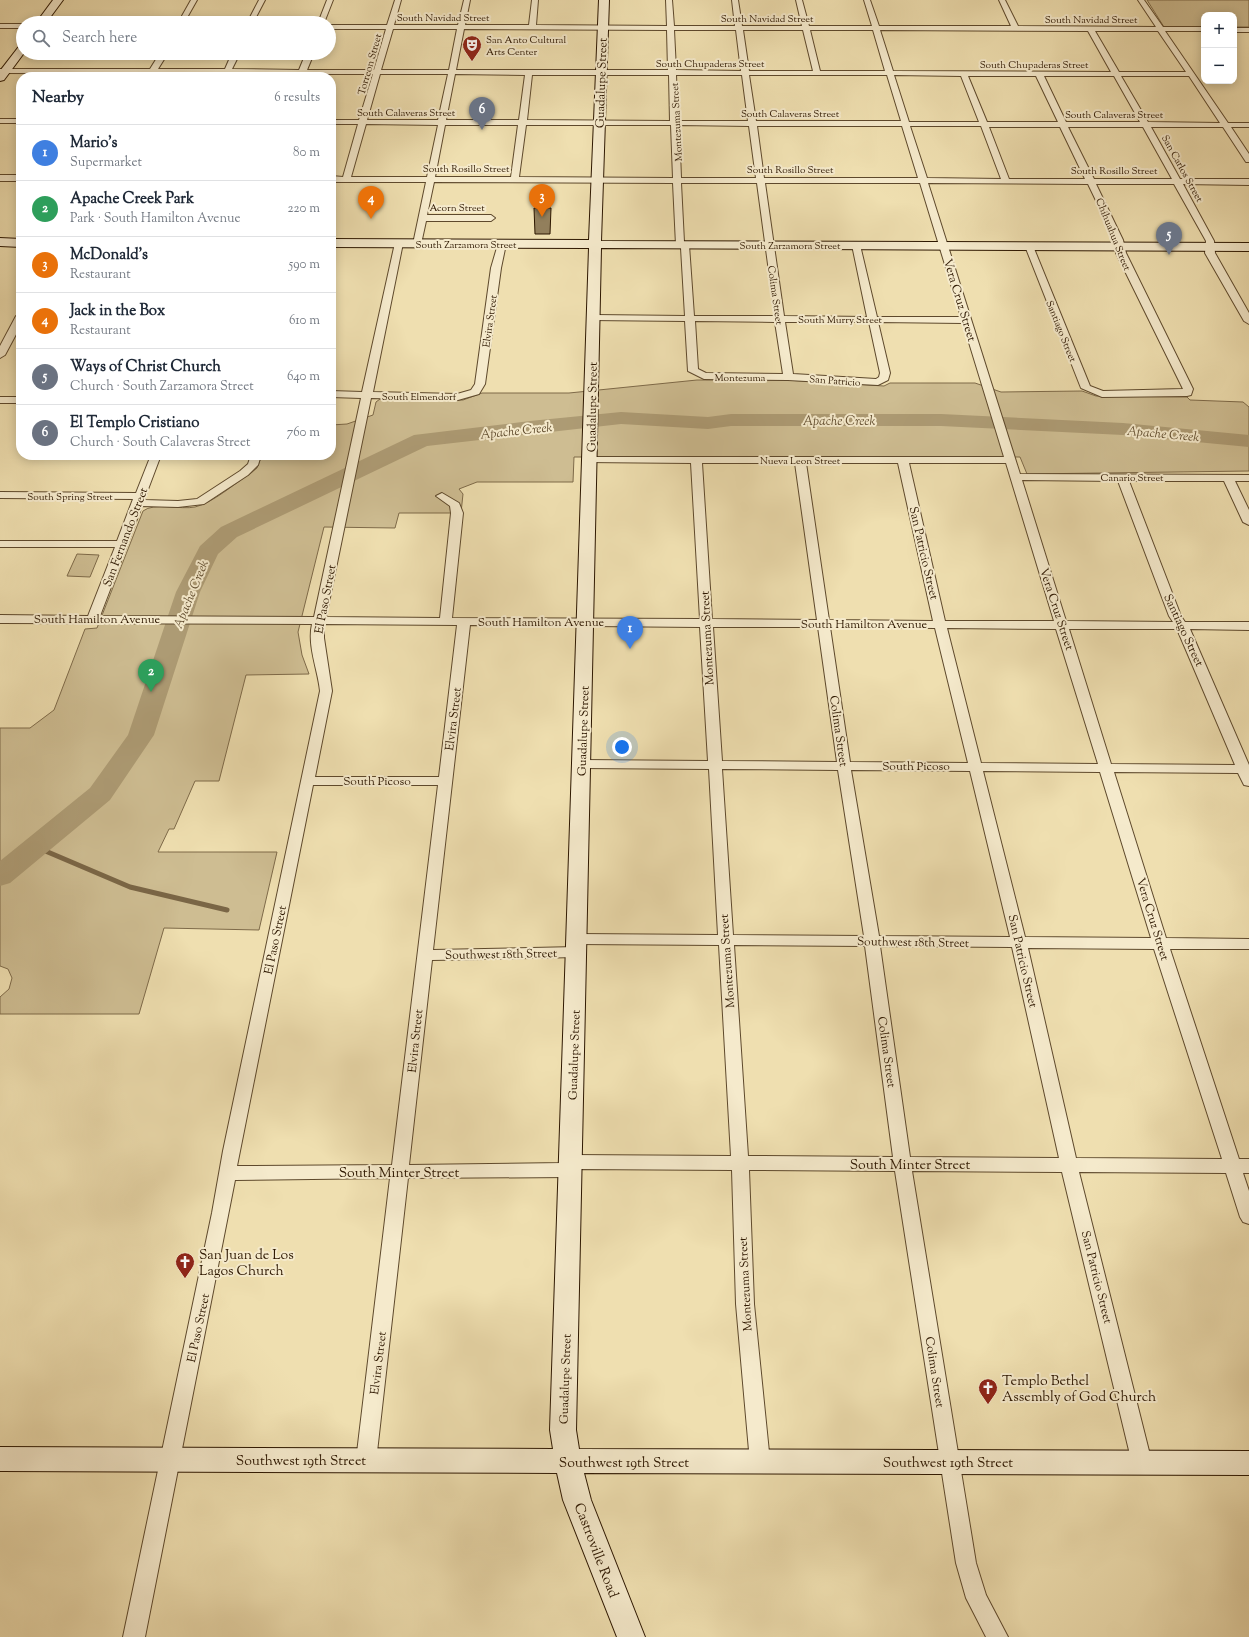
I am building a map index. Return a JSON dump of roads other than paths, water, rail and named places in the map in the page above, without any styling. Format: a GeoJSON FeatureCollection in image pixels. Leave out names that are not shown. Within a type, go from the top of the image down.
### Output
{"type":"FeatureCollection","features":[{"type":"Feature","properties":{"kind":"main road"},"geometry":{"type":"LineString","coordinates":[[46,16],[58,0]]}},
{"type":"Feature","properties":{"kind":"main road","name":"Guadalupe Street"},"geometry":{"type":"LineString","coordinates":[[568,1462],[563,1430],[591,454],[595,244],[604,0]]}},
{"type":"Feature","properties":{"kind":"main road"},"geometry":{"type":"LineString","coordinates":[[2,73],[16,56]]}},
{"type":"Feature","properties":{"kind":"main road"},"geometry":{"type":"LineString","coordinates":[[0,242],[16,242]]}},
{"type":"Feature","properties":{"kind":"main road","name":"South Zarzamora Street"},"geometry":{"type":"LineString","coordinates":[[336,243],[1249,247]]}},
{"type":"Feature","properties":{"kind":"main road","name":"Southwest 19th Street"},"geometry":{"type":"LineString","coordinates":[[0,1459],[1249,1463]]}},
{"type":"Feature","properties":{"kind":"main road","name":"Castroville Road"},"geometry":{"type":"LineString","coordinates":[[568,1462],[577,1500],[631,1637]]}},
{"type":"Feature","properties":{"kind":"street"},"geometry":{"type":"LineString","coordinates":[[185,16],[194,0]]}},
{"type":"Feature","properties":{"kind":"street"},"geometry":{"type":"LineString","coordinates":[[254,16],[262,0]]}},
{"type":"Feature","properties":{"kind":"street"},"geometry":{"type":"LineString","coordinates":[[324,16],[330,0]]}},
{"type":"Feature","properties":{"kind":"street","name":"Torreon Street"},"geometry":{"type":"LineString","coordinates":[[346,179],[398,0]]}},
{"type":"Feature","properties":{"kind":"street"},"geometry":{"type":"LineString","coordinates":[[417,244],[467,0]]}},
{"type":"Feature","properties":{"kind":"street"},"geometry":{"type":"LineString","coordinates":[[532,27],[535,0]]}},
{"type":"Feature","properties":{"kind":"street","name":"Montezuma Street"},"geometry":{"type":"LineString","coordinates":[[669,0],[682,245],[690,319],[693,371]]}},
{"type":"Feature","properties":{"kind":"street","name":"Colima Street"},"geometry":{"type":"LineString","coordinates":[[735,0],[788,377]]}},
{"type":"Feature","properties":{"kind":"street"},"geometry":{"type":"LineString","coordinates":[[799,0],[817,73]]}},
{"type":"Feature","properties":{"kind":"street","name":"Vera Cruz Street"},"geometry":{"type":"LineString","coordinates":[[867,0],[991,401],[1107,768],[1160,943],[1241,1166],[1249,1218]]}},
{"type":"Feature","properties":{"kind":"street"},"geometry":{"type":"LineString","coordinates":[[1002,0],[1016,29]]}},
{"type":"Feature","properties":{"kind":"street"},"geometry":{"type":"LineString","coordinates":[[1141,0],[1249,160]]}},
{"type":"Feature","properties":{"kind":"street"},"geometry":{"type":"LineString","coordinates":[[0,26],[16,26]]}},
{"type":"Feature","properties":{"kind":"street","name":"South Navidad Street"},"geometry":{"type":"LineString","coordinates":[[336,27],[1201,29]]}},
{"type":"Feature","properties":{"kind":"street","name":"San Carlos Street"},"geometry":{"type":"LineString","coordinates":[[1090,29],[1178,181],[1210,241],[1210,252],[1249,321]]}},
{"type":"Feature","properties":{"kind":"street"},"geometry":{"type":"LineString","coordinates":[[1237,30],[1249,30]]}},
{"type":"Feature","properties":{"kind":"street"},"geometry":{"type":"LineString","coordinates":[[153,71],[160,60]]}},
{"type":"Feature","properties":{"kind":"street"},"geometry":{"type":"LineString","coordinates":[[227,71],[232,60]]}},
{"type":"Feature","properties":{"kind":"street"},"geometry":{"type":"LineString","coordinates":[[302,72],[307,60]]}},
{"type":"Feature","properties":{"kind":"street","name":"South Chupaderas Street"},"geometry":{"type":"LineString","coordinates":[[336,73],[378,71],[1192,74]]}},
{"type":"Feature","properties":{"kind":"street","name":"South Chupaderas Street"},"geometry":{"type":"LineString","coordinates":[[78,72],[252,72]]}},
{"type":"Feature","properties":{"kind":"street"},"geometry":{"type":"LineString","coordinates":[[515,179],[521,123],[529,72]]}},
{"type":"Feature","properties":{"kind":"street","name":"South Chupaderas Street"},"geometry":{"type":"LineString","coordinates":[[2,73],[16,73]]}},
{"type":"Feature","properties":{"kind":"street"},"geometry":{"type":"LineString","coordinates":[[964,74],[1006,181]]}},
{"type":"Feature","properties":{"kind":"street","name":"Chihuahua Street"},"geometry":{"type":"LineString","coordinates":[[1039,74],[1065,124],[1119,240],[1120,253],[1188,388],[1186,393]]}},
{"type":"Feature","properties":{"kind":"street"},"geometry":{"type":"LineString","coordinates":[[0,121],[16,121]]}},
{"type":"Feature","properties":{"kind":"street","name":"South Calaveras Street"},"geometry":{"type":"LineString","coordinates":[[336,122],[1249,125]]}},
{"type":"Feature","properties":{"kind":"street"},"geometry":{"type":"LineString","coordinates":[[0,178],[16,178]]}},
{"type":"Feature","properties":{"kind":"street","name":"South Rosillo Street"},"geometry":{"type":"LineString","coordinates":[[336,179],[1249,182]]}},
{"type":"Feature","properties":{"kind":"street","name":"Acorn Street"},"geometry":{"type":"LineString","coordinates":[[422,218],[491,218]]}},
{"type":"Feature","properties":{"kind":"street","name":"El Paso Street"},"geometry":{"type":"LineString","coordinates":[[134,1637],[326,690],[326,674],[317,647],[318,621],[361,428],[399,243]]}},
{"type":"Feature","properties":{"kind":"street","name":"Elvira Street"},"geometry":{"type":"LineString","coordinates":[[470,395],[478,390],[480,384],[496,268],[502,244]]}},
{"type":"Feature","properties":{"kind":"street"},"geometry":{"type":"LineString","coordinates":[[856,245],[873,320]]}},
{"type":"Feature","properties":{"kind":"street","name":"Santiago Street"},"geometry":{"type":"LineString","coordinates":[[1029,246],[1086,388],[1102,394],[1186,393]]}},
{"type":"Feature","properties":{"kind":"street","name":"South Murry Street"},"geometry":{"type":"LineString","coordinates":[[594,318],[966,320]]}},
{"type":"Feature","properties":{"kind":"street","name":"San Patricio"},"geometry":{"type":"LineString","coordinates":[[788,377],[869,382],[882,380],[885,373],[873,320]]}},
{"type":"Feature","properties":{"kind":"street"},"geometry":{"type":"LineString","coordinates":[[0,355],[16,325]]}},
{"type":"Feature","properties":{"kind":"street","name":"Montezuma"},"geometry":{"type":"LineString","coordinates":[[693,371],[704,376],[788,377]]}},
{"type":"Feature","properties":{"kind":"street","name":"South Elmendorf"},"geometry":{"type":"LineString","coordinates":[[336,394],[470,395]]}},
{"type":"Feature","properties":{"kind":"street"},"geometry":{"type":"LineString","coordinates":[[0,400],[16,400]]}},
{"type":"Feature","properties":{"kind":"street","name":"Nueva Leon Street"},"geometry":{"type":"LineString","coordinates":[[591,454],[696,460],[903,460],[1008,455]]}},
{"type":"Feature","properties":{"kind":"street","name":"San Fernando Street"},"geometry":{"type":"LineString","coordinates":[[93,619],[154,460]]}},
{"type":"Feature","properties":{"kind":"street","name":"South Spring Street"},"geometry":{"type":"LineString","coordinates":[[0,495],[140,500],[178,504],[200,502],[244,473],[253,465],[254,460]]}},
{"type":"Feature","properties":{"kind":"street","name":"Montezuma Street"},"geometry":{"type":"LineString","coordinates":[[696,460],[740,1163],[745,1304],[760,1462]]}},
{"type":"Feature","properties":{"kind":"street","name":"Colima Street"},"geometry":{"type":"LineString","coordinates":[[800,460],[844,766],[872,941],[902,1164],[949,1462],[966,1563],[976,1598],[997,1637]]}},
{"type":"Feature","properties":{"kind":"street","name":"San Patricio Street"},"geometry":{"type":"LineString","coordinates":[[903,460],[1142,1463]]}},
{"type":"Feature","properties":{"kind":"street","name":"Canario Street"},"geometry":{"type":"LineString","coordinates":[[1015,477],[1249,478]]}},
{"type":"Feature","properties":{"kind":"street","name":"Santiago Street"},"geometry":{"type":"LineString","coordinates":[[1122,477],[1175,616],[1188,636],[1246,769],[1249,782]]}},
{"type":"Feature","properties":{"kind":"street"},"geometry":{"type":"LineString","coordinates":[[1228,477],[1249,522]]}},
{"type":"Feature","properties":{"kind":"street"},"geometry":{"type":"LineString","coordinates":[[442,496],[455,505],[457,513],[446,621]]}},
{"type":"Feature","properties":{"kind":"street"},"geometry":{"type":"LineString","coordinates":[[0,544],[122,544]]}},
{"type":"Feature","properties":{"kind":"street","name":"South Hamilton Avenue"},"geometry":{"type":"LineString","coordinates":[[0,619],[1249,626]]}},
{"type":"Feature","properties":{"kind":"street","name":"Elvira Street"},"geometry":{"type":"LineString","coordinates":[[366,1461],[401,1172],[464,622]]}},
{"type":"Feature","properties":{"kind":"street","name":"South Picoso"},"geometry":{"type":"LineString","coordinates":[[582,764],[1246,769]]}},
{"type":"Feature","properties":{"kind":"street","name":"South Picoso"},"geometry":{"type":"LineString","coordinates":[[308,781],[445,781]]}},
{"type":"Feature","properties":{"kind":"street","name":"Southwest 18th Street"},"geometry":{"type":"LineString","coordinates":[[425,955],[577,946],[726,940],[1249,944]]}},
{"type":"Feature","properties":{"kind":"street","name":"South Minter Street"},"geometry":{"type":"LineString","coordinates":[[228,1173],[401,1172],[571,1166],[740,1163],[1241,1166]]}},
{"type":"Feature","properties":{"kind":"waterway","name":"Apache Creek"},"geometry":{"type":"LineString","coordinates":[[0,876],[100,794],[141,735],[188,592],[208,551],[229,532],[422,440],[621,418],[708,423],[731,420],[941,420],[1123,429],[1249,441]]}},
{"type":"Feature","properties":{"kind":"waterway"},"geometry":{"type":"LineString","coordinates":[[36,847],[130,887],[227,910]]}},
{"type":"Feature","properties":{"kind":"place","name":"San Anto Cultural Arts Center"},"geometry":{"type":"Point","coordinates":[472,62]}},
{"type":"Feature","properties":{"kind":"place","name":"El Templo Cristiano"},"geometry":{"type":"Point","coordinates":[482,130]}},
{"type":"Feature","properties":{"kind":"place","name":"McDonald's"},"geometry":{"type":"Point","coordinates":[542,217]}},
{"type":"Feature","properties":{"kind":"place","name":"Jack in the Box"},"geometry":{"type":"Point","coordinates":[371,219]}},
{"type":"Feature","properties":{"kind":"place","name":"Ways of Christ Church"},"geometry":{"type":"Point","coordinates":[1169,255]}},
{"type":"Feature","properties":{"kind":"place","name":"Mario's"},"geometry":{"type":"Point","coordinates":[630,649]}},
{"type":"Feature","properties":{"kind":"place","name":"Apache Creek Park"},"geometry":{"type":"Point","coordinates":[151,692]}},
{"type":"Feature","properties":{"kind":"place","name":"San Juan de Los Lagos Church"},"geometry":{"type":"Point","coordinates":[185,1279]}},
{"type":"Feature","properties":{"kind":"place","name":"Templo Bethel Assembly of God Church"},"geometry":{"type":"Point","coordinates":[988,1405]}}]}
